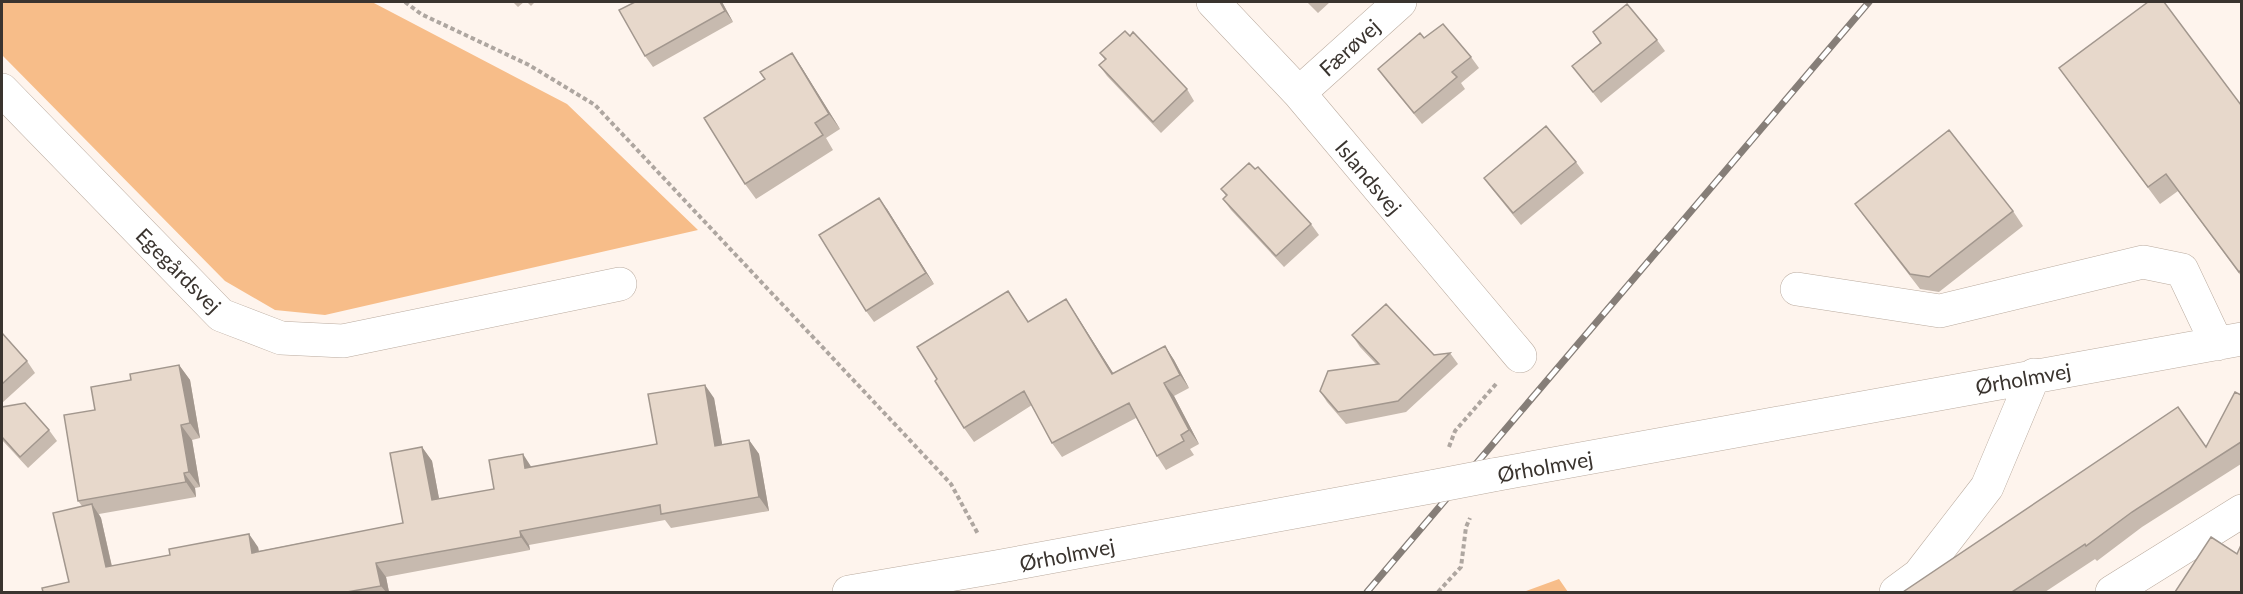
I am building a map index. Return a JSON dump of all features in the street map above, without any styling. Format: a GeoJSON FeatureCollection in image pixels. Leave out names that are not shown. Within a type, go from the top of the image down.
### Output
{"type":"FeatureCollection","features":[{"type":"Feature","properties":{"kind":"street","name":"Islandsvej"},"geometry":{"type":"LineString","coordinates":[[1213,2],[1299,93],[1520,356]]}},
{"type":"Feature","properties":{"kind":"street","name":"Færøvej"},"geometry":{"type":"LineString","coordinates":[[1299,93],[1400,2]]}},
{"type":"Feature","properties":{"kind":"street","name":"Egegårdsvej"},"geometry":{"type":"LineString","coordinates":[[2,90],[221,315],[281,338],[343,341],[620,284]]}},
{"type":"Feature","properties":{"kind":"street"},"geometry":{"type":"LineString","coordinates":[[1797,289],[1940,310],[2143,262],[2182,270],[2229,341]]}},
{"type":"Feature","properties":{"kind":"street","name":"Ørholmvej"},"geometry":{"type":"LineString","coordinates":[[849,592],[2229,341]]}},
{"type":"Feature","properties":{"kind":"street"},"geometry":{"type":"LineString","coordinates":[[1896,592],[1919,575],[1987,487],[2034,375]]}},
{"type":"Feature","properties":{"kind":"street"},"geometry":{"type":"LineString","coordinates":[[2112,592],[2241,511]]}},
{"type":"Feature","properties":{"kind":"path"},"geometry":{"type":"LineString","coordinates":[[405,2],[421,14],[529,64],[595,105],[951,483],[996,567]]}},
{"type":"Feature","properties":{"kind":"path"},"geometry":{"type":"LineString","coordinates":[[1455,431],[1520,356]]}},
{"type":"Feature","properties":{"kind":"path"},"geometry":{"type":"LineString","coordinates":[[1438,592],[1461,567],[1466,527]]}},
{"type":"Feature","properties":{"kind":"shaded area"},"geometry":{"type":"Polygon","coordinates":[[[2,2],[372,2],[567,104],[698,230],[325,315],[275,310],[225,281],[2,55],[2,2]]]}},
{"type":"Feature","properties":{"kind":"shaded area"},"geometry":{"type":"Polygon","coordinates":[[[1559,579],[1568,592],[1523,592],[1559,579]]]}},
{"type":"Feature","properties":{"kind":"building"},"geometry":{"type":"Polygon","coordinates":[[[635,2],[720,2],[725,11],[645,56],[619,10],[635,2]]]}},
{"type":"Feature","properties":{"kind":"building"},"geometry":{"type":"Polygon","coordinates":[[[2148,2],[2164,2],[2241,105],[2241,270],[2239,272],[2166,174],[2148,187],[2059,68],[2148,2]]]}},
{"type":"Feature","properties":{"kind":"building"},"geometry":{"type":"Polygon","coordinates":[[[1627,4],[1657,40],[1593,92],[1572,66],[1601,43],[1593,32],[1627,4]]]}},
{"type":"Feature","properties":{"kind":"building"},"geometry":{"type":"Polygon","coordinates":[[[1443,24],[1471,57],[1452,72],[1457,77],[1414,113],[1378,69],[1420,33],[1424,38],[1443,24]]]}},
{"type":"Feature","properties":{"kind":"building"},"geometry":{"type":"Polygon","coordinates":[[[1125,31],[1130,36],[1133,32],[1187,89],[1153,122],[1099,65],[1106,59],[1100,53],[1125,31]]]}},
{"type":"Feature","properties":{"kind":"building"},"geometry":{"type":"Polygon","coordinates":[[[792,53],[829,114],[815,123],[823,135],[745,184],[704,118],[765,79],[760,72],[792,53]]]}},
{"type":"Feature","properties":{"kind":"building"},"geometry":{"type":"Polygon","coordinates":[[[1546,126],[1576,162],[1513,213],[1484,178],[1546,126]]]}},
{"type":"Feature","properties":{"kind":"building"},"geometry":{"type":"Polygon","coordinates":[[[1949,130],[2013,211],[1929,277],[1910,274],[1855,204],[1949,130]]]}},
{"type":"Feature","properties":{"kind":"building"},"geometry":{"type":"Polygon","coordinates":[[[1249,163],[1255,169],[1258,167],[1311,224],[1276,256],[1223,199],[1227,195],[1221,189],[1249,163]]]}},
{"type":"Feature","properties":{"kind":"building"},"geometry":{"type":"Polygon","coordinates":[[[879,198],[926,273],[866,311],[819,235],[879,198]]]}},
{"type":"Feature","properties":{"kind":"building"},"geometry":{"type":"Polygon","coordinates":[[[1008,291],[1028,322],[1066,299],[1112,374],[1165,346],[1180,375],[1164,383],[1189,430],[1181,435],[1184,441],[1157,456],[1129,403],[1052,443],[1024,391],[964,428],[917,347],[1008,291]]]}},
{"type":"Feature","properties":{"kind":"building"},"geometry":{"type":"Polygon","coordinates":[[[1386,304],[1434,355],[1450,353],[1398,401],[1338,412],[1320,391],[1328,371],[1379,364],[1352,335],[1386,304]]]}},
{"type":"Feature","properties":{"kind":"building"},"geometry":{"type":"Polygon","coordinates":[[[2,333],[27,361],[2,384],[2,333]]]}},
{"type":"Feature","properties":{"kind":"building"},"geometry":{"type":"Polygon","coordinates":[[[179,365],[190,423],[181,425],[189,472],[184,473],[186,482],[78,501],[64,415],[95,410],[91,387],[131,380],[130,374],[179,365]]]}},
{"type":"Feature","properties":{"kind":"building"},"geometry":{"type":"Polygon","coordinates":[[[705,385],[715,446],[749,440],[759,497],[661,514],[660,505],[520,531],[521,537],[376,563],[381,586],[347,592],[43,592],[42,588],[69,582],[53,513],[92,504],[106,567],[170,555],[169,549],[249,534],[252,553],[403,523],[390,453],[422,447],[432,500],[494,489],[489,460],[523,454],[525,468],[657,444],[648,394],[705,385]]]}},
{"type":"Feature","properties":{"kind":"building"},"geometry":{"type":"Polygon","coordinates":[[[2235,392],[2241,395],[2241,442],[2132,512],[2086,546],[2085,544],[2012,592],[1903,592],[2178,407],[2206,447],[2235,392]]]}},
{"type":"Feature","properties":{"kind":"building"},"geometry":{"type":"Polygon","coordinates":[[[25,403],[49,430],[20,457],[2,437],[2,407],[25,403]]]}},
{"type":"Feature","properties":{"kind":"building"},"geometry":{"type":"Polygon","coordinates":[[[2211,537],[2237,554],[2241,545],[2241,592],[2175,592],[2211,537]]]}},
{"type":"Feature","properties":{"kind":"railway"},"geometry":{"type":"LineString","coordinates":[[1367,592],[1869,2]]}}]}
